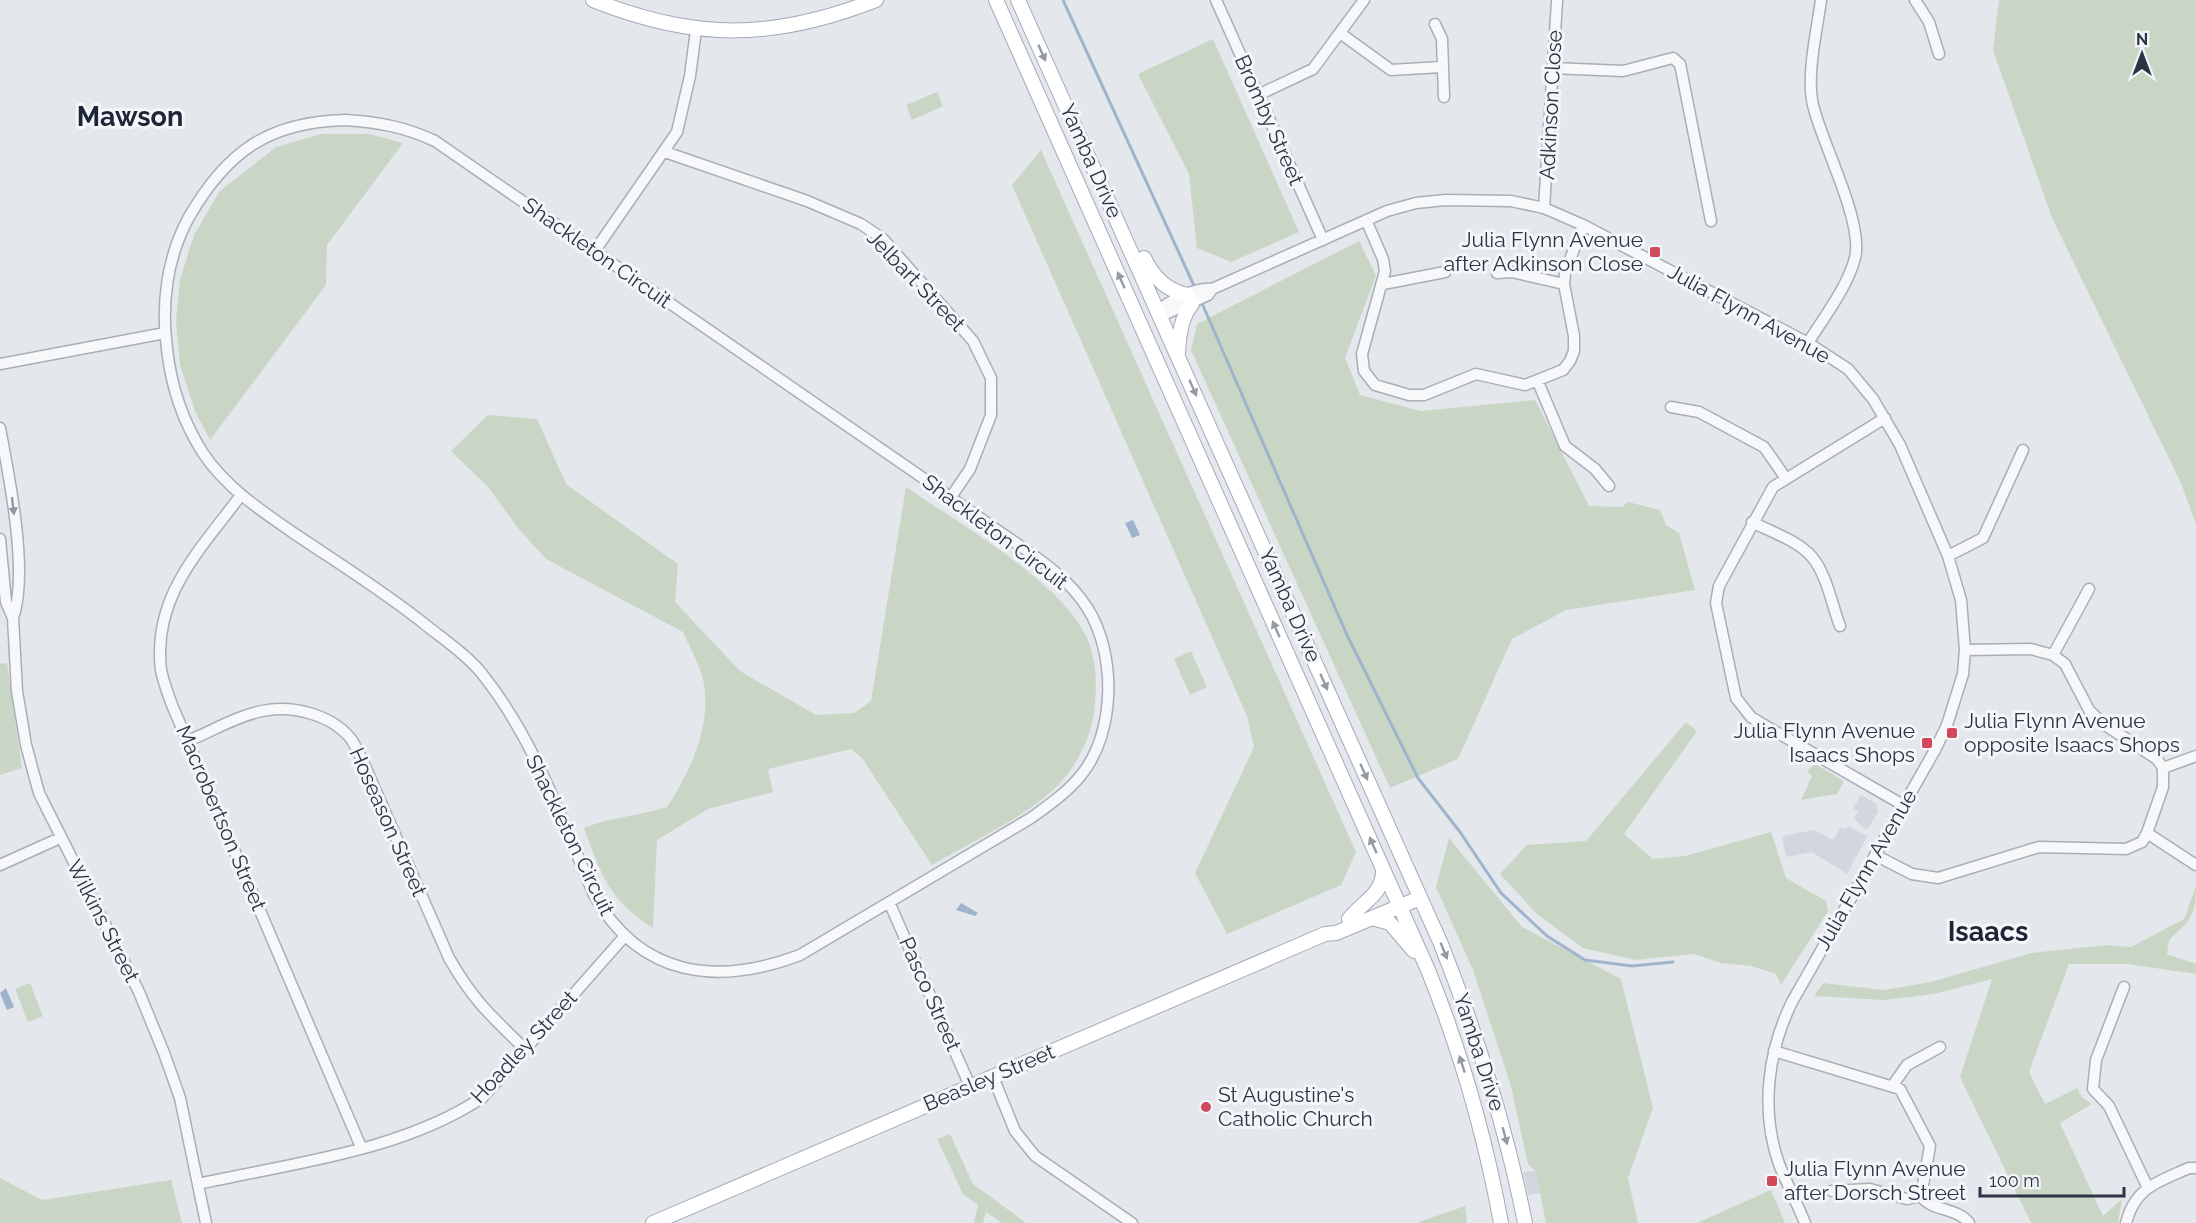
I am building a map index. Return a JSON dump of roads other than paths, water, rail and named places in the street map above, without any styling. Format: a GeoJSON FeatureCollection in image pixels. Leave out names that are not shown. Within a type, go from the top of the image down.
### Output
{"type":"FeatureCollection","features":[{"type":"Feature","properties":{"kind":"main road"},"geometry":{"type":"LineString","coordinates":[[593,0],[662,23],[696,30],[743,32],[793,26],[834,16],[876,0]]}},
{"type":"Feature","properties":{"kind":"main road"},"geometry":{"type":"LineString","coordinates":[[986,0],[993,12],[1008,26]]}},
{"type":"Feature","properties":{"kind":"main road","name":"Yamba Drive"},"geometry":{"type":"LineString","coordinates":[[996,0],[1428,970],[1450,1027],[1480,1125],[1501,1223]]}},
{"type":"Feature","properties":{"kind":"main road","name":"Yamba Drive"},"geometry":{"type":"LineString","coordinates":[[1018,0],[1419,894],[1463,1000],[1483,1057],[1515,1174],[1525,1223]]}},
{"type":"Feature","properties":{"kind":"main road"},"geometry":{"type":"LineString","coordinates":[[1126,239],[1142,256],[1151,273],[1161,283],[1190,299],[1178,354]]}},
{"type":"Feature","properties":{"kind":"main road"},"geometry":{"type":"LineString","coordinates":[[1131,303],[1143,312],[1158,314],[1152,331],[1164,360],[1171,391]]}},
{"type":"Feature","properties":{"kind":"main road"},"geometry":{"type":"LineString","coordinates":[[1349,918],[1376,894],[1383,877],[1383,868]]}},
{"type":"Feature","properties":{"kind":"main road"},"geometry":{"type":"LineString","coordinates":[[1398,902],[1419,894]]}},
{"type":"Feature","properties":{"kind":"main road","name":"Beasley Street"},"geometry":{"type":"LineString","coordinates":[[653,1223],[1325,934],[1336,933],[1372,918],[1398,902]]}},
{"type":"Feature","properties":{"kind":"main road","name":"Beasley Street"},"geometry":{"type":"LineString","coordinates":[[1325,934],[1333,925],[1398,902]]}},
{"type":"Feature","properties":{"kind":"main road"},"geometry":{"type":"LineString","coordinates":[[1372,918],[1390,923],[1428,970]]}},
{"type":"Feature","properties":{"kind":"street","name":"Bromby Street"},"geometry":{"type":"LineString","coordinates":[[1216,0],[1323,240]]}},
{"type":"Feature","properties":{"kind":"street"},"geometry":{"type":"LineString","coordinates":[[1258,95],[1313,69],[1364,0]]}},
{"type":"Feature","properties":{"kind":"street","name":"Adkinson Close"},"geometry":{"type":"LineString","coordinates":[[1544,208],[1557,0]]}},
{"type":"Feature","properties":{"kind":"street"},"geometry":{"type":"LineString","coordinates":[[1809,343],[1850,272],[1856,245],[1851,219],[1812,103],[1813,69],[1821,0]]}},
{"type":"Feature","properties":{"kind":"street"},"geometry":{"type":"LineString","coordinates":[[1915,0],[1929,22],[1939,54]]}},
{"type":"Feature","properties":{"kind":"street"},"geometry":{"type":"LineString","coordinates":[[1435,24],[1443,39],[1444,97]]}},
{"type":"Feature","properties":{"kind":"street"},"geometry":{"type":"LineString","coordinates":[[594,252],[665,152],[682,116],[696,30]]}},
{"type":"Feature","properties":{"kind":"street"},"geometry":{"type":"LineString","coordinates":[[1340,33],[1391,70],[1442,67]]}},
{"type":"Feature","properties":{"kind":"street"},"geometry":{"type":"LineString","coordinates":[[1552,68],[1623,71],[1676,54],[1680,64],[1712,221]]}},
{"type":"Feature","properties":{"kind":"street","name":"Shackleton Circuit"},"geometry":{"type":"LineString","coordinates":[[311,121],[381,122],[409,128],[435,141],[951,497],[1043,562],[1071,586],[1089,610],[1101,639],[1109,671],[1108,704],[1099,742],[1084,773],[1060,798],[800,955],[770,966],[741,972],[708,974],[679,968],[624,937],[603,912],[535,758],[482,673],[412,614],[241,495],[204,454],[189,426],[175,391],[165,333],[165,304],[170,267],[180,234],[208,185],[228,164],[257,142],[283,128],[311,121]]}},
{"type":"Feature","properties":{"kind":"street","name":"Jelbart Street"},"geometry":{"type":"LineString","coordinates":[[665,152],[817,205],[861,224],[883,239],[973,341],[991,378],[993,396],[991,415],[970,469],[951,497]]}},
{"type":"Feature","properties":{"kind":"street","name":"Julia Flynn Avenue"},"geometry":{"type":"LineString","coordinates":[[1158,314],[1167,304],[1208,296],[1212,289],[1397,208],[1445,200],[1511,201],[1544,208],[1583,225],[1809,343],[1848,369],[1885,418],[1948,556],[1962,600],[1965,650],[1963,674],[1947,725],[1792,1002],[1774,1051],[1769,1090],[1772,1133],[1779,1162],[1805,1223]]}},
{"type":"Feature","properties":{"kind":"street"},"geometry":{"type":"LineString","coordinates":[[1366,220],[1383,259],[1383,284],[1362,354],[1364,371],[1375,385],[1409,395],[1424,395],[1476,374],[1525,385],[1538,382],[1563,370],[1574,351],[1574,336],[1564,284],[1565,273],[1583,225]]}},
{"type":"Feature","properties":{"kind":"street"},"geometry":{"type":"LineString","coordinates":[[1383,284],[1445,272]]}},
{"type":"Feature","properties":{"kind":"street"},"geometry":{"type":"LineString","coordinates":[[1497,273],[1512,272],[1564,284]]}},
{"type":"Feature","properties":{"kind":"street"},"geometry":{"type":"LineString","coordinates":[[0,364],[165,333]]}},
{"type":"Feature","properties":{"kind":"street"},"geometry":{"type":"LineString","coordinates":[[1538,382],[1565,446],[1595,469],[1609,486]]}},
{"type":"Feature","properties":{"kind":"street"},"geometry":{"type":"LineString","coordinates":[[1671,407],[1698,412],[1764,447],[1785,477]]}},
{"type":"Feature","properties":{"kind":"street"},"geometry":{"type":"LineString","coordinates":[[1885,418],[1785,477],[1773,487],[1719,586],[1716,603],[1736,698],[1751,717],[1904,805]]}},
{"type":"Feature","properties":{"kind":"street","name":"Wilkins Street"},"geometry":{"type":"LineString","coordinates":[[0,428],[16,531],[18,603],[13,618]]}},
{"type":"Feature","properties":{"kind":"street"},"geometry":{"type":"LineString","coordinates":[[1948,556],[1983,538],[2023,450]]}},
{"type":"Feature","properties":{"kind":"street","name":"Macrobertson Street"},"geometry":{"type":"LineString","coordinates":[[241,495],[179,578],[166,606],[161,639],[161,670],[172,705],[362,1148]]}},
{"type":"Feature","properties":{"kind":"street"},"geometry":{"type":"LineString","coordinates":[[1752,522],[1805,550],[1812,558],[1819,569],[1840,626]]}},
{"type":"Feature","properties":{"kind":"street","name":"Wilkins Street"},"geometry":{"type":"LineString","coordinates":[[0,539],[6,602],[13,618],[17,691],[26,745],[39,793],[139,992],[164,1053],[180,1098],[206,1223]]}},
{"type":"Feature","properties":{"kind":"street"},"geometry":{"type":"LineString","coordinates":[[2053,655],[2089,589]]}},
{"type":"Feature","properties":{"kind":"street"},"geometry":{"type":"LineString","coordinates":[[1875,855],[1912,874],[1938,878],[2039,847],[2126,849],[2142,842],[2147,833],[2163,787],[2163,768],[2157,759],[2102,723],[2089,710],[2065,664],[2053,655],[2031,649],[1965,650]]}},
{"type":"Feature","properties":{"kind":"street","name":"Hoseason Street"},"geometry":{"type":"LineString","coordinates":[[188,741],[261,711],[286,709],[311,714],[333,723],[351,740],[364,764],[449,958],[462,981],[477,1002],[525,1049]]}},
{"type":"Feature","properties":{"kind":"street"},"geometry":{"type":"LineString","coordinates":[[2163,768],[2196,756]]}},
{"type":"Feature","properties":{"kind":"street"},"geometry":{"type":"LineString","coordinates":[[2147,833],[2196,865]]}},
{"type":"Feature","properties":{"kind":"street"},"geometry":{"type":"LineString","coordinates":[[0,865],[60,838]]}},
{"type":"Feature","properties":{"kind":"street","name":"Pasco Street"},"geometry":{"type":"LineString","coordinates":[[889,902],[970,1086]]}},
{"type":"Feature","properties":{"kind":"street","name":"Hoadley Street"},"geometry":{"type":"LineString","coordinates":[[198,1184],[396,1140],[456,1115],[483,1097],[624,937]]}},
{"type":"Feature","properties":{"kind":"street"},"geometry":{"type":"LineString","coordinates":[[2124,987],[2096,1060],[2093,1089],[2109,1106],[2147,1186]]}},
{"type":"Feature","properties":{"kind":"street"},"geometry":{"type":"LineString","coordinates":[[1893,1085],[1908,1065],[1940,1047]]}},
{"type":"Feature","properties":{"kind":"street"},"geometry":{"type":"LineString","coordinates":[[1774,1051],[1893,1085],[1904,1095],[1930,1146],[1921,1196],[1926,1203],[1964,1216],[1969,1223]]}},
{"type":"Feature","properties":{"kind":"street"},"geometry":{"type":"LineString","coordinates":[[993,1077],[1024,1146],[1132,1223]]}},
{"type":"Feature","properties":{"kind":"street"},"geometry":{"type":"LineString","coordinates":[[2126,1223],[2132,1203],[2147,1186],[2189,1168],[2196,1168]]}},
{"type":"Feature","properties":{"kind":"street"},"geometry":{"type":"LineString","coordinates":[[1832,1191],[1870,1189],[1907,1200],[1921,1196]]}},
{"type":"Feature","properties":{"kind":"water"},"geometry":{"type":"Polygon","coordinates":[[[1133,520],[1140,535],[1132,538],[1125,523],[1133,520]]]}},
{"type":"Feature","properties":{"kind":"water"},"geometry":{"type":"Polygon","coordinates":[[[961,903],[978,913],[975,916],[956,910],[961,903]]]}},
{"type":"Feature","properties":{"kind":"water"},"geometry":{"type":"Polygon","coordinates":[[[6,988],[14,1007],[7,1010],[0,993],[6,988]]]}},
{"type":"Feature","properties":{"kind":"waterway"},"geometry":{"type":"LineString","coordinates":[[1063,0],[1196,290]]}},
{"type":"Feature","properties":{"kind":"waterway"},"geometry":{"type":"LineString","coordinates":[[1201,301],[1347,635],[1418,778],[1460,832],[1501,893],[1547,936],[1585,960],[1632,966],[1673,962]]}},
{"type":"Feature","properties":{"kind":"place","name":"Julia Flynn Avenue after Adkinson Close"},"geometry":{"type":"Point","coordinates":[1655,252]}},
{"type":"Feature","properties":{"kind":"place","name":"Julia Flynn Avenue opposite Isaacs Shops"},"geometry":{"type":"Point","coordinates":[1952,733]}},
{"type":"Feature","properties":{"kind":"place","name":"Julia Flynn Avenue Isaacs Shops"},"geometry":{"type":"Point","coordinates":[1927,743]}},
{"type":"Feature","properties":{"kind":"place","name":"St Augustine's Catholic Church"},"geometry":{"type":"Point","coordinates":[1206,1107]}},
{"type":"Feature","properties":{"kind":"place","name":"Julia Flynn Avenue after Dorsch Street"},"geometry":{"type":"Point","coordinates":[1772,1181]}},
{"type":"Feature","properties":{"kind":"district","name":"Mawson"},"geometry":{"type":"Point","coordinates":[130,117]}},
{"type":"Feature","properties":{"kind":"district","name":"Isaacs"},"geometry":{"type":"Point","coordinates":[1988,932]}}]}
